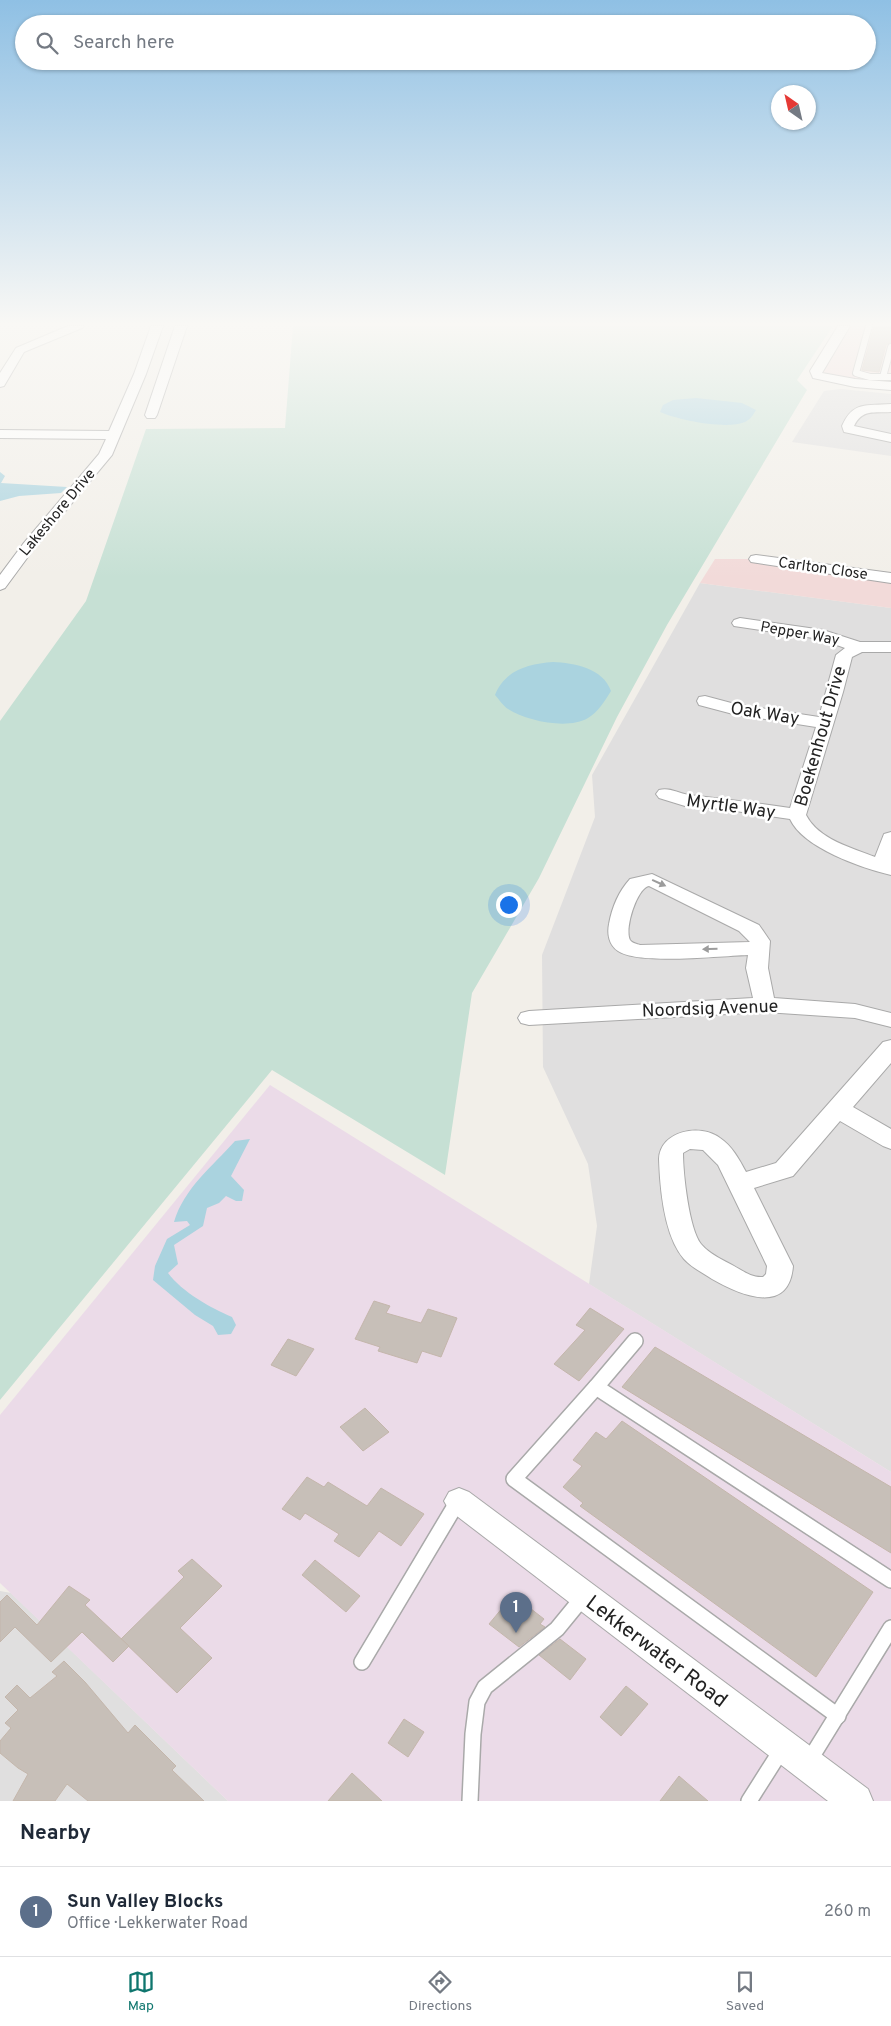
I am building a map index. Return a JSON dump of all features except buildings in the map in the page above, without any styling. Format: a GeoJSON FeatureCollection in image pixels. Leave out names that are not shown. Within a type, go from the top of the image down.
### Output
{"type":"FeatureCollection","features":[{"type":"Feature","properties":{"kind":"street","name":"Lakeshore Drive"},"geometry":{"type":"LineString","coordinates":[[0,585],[28,547],[105,455],[124,410]]}},
{"type":"Feature","properties":{"kind":"street"},"geometry":{"type":"LineString","coordinates":[[151,415],[153,410]]}},
{"type":"Feature","properties":{"kind":"street"},"geometry":{"type":"LineString","coordinates":[[859,410],[853,414],[848,426],[849,429],[855,432],[891,438]]}},
{"type":"Feature","properties":{"kind":"street"},"geometry":{"type":"LineString","coordinates":[[0,434],[113,435]]}},
{"type":"Feature","properties":{"kind":"street","name":"Carlton Close"},"geometry":{"type":"LineString","coordinates":[[756,559],[891,578]]}},
{"type":"Feature","properties":{"kind":"street","name":"Pepper Way"},"geometry":{"type":"LineString","coordinates":[[740,623],[823,635],[859,647]]}},
{"type":"Feature","properties":{"kind":"street","name":"Boekenhout Drive"},"geometry":{"type":"LineString","coordinates":[[887,867],[815,837],[798,822],[797,815],[835,692],[844,655],[859,647],[891,647]]}},
{"type":"Feature","properties":{"kind":"street","name":"Oak Way"},"geometry":{"type":"LineString","coordinates":[[706,702],[733,709],[825,722]]}},
{"type":"Feature","properties":{"kind":"street","name":"Myrtle Way"},"geometry":{"type":"LineString","coordinates":[[665,794],[685,800],[722,803],[797,815]]}},
{"type":"Feature","properties":{"kind":"street"},"geometry":{"type":"LineString","coordinates":[[887,867],[891,838]]}},
{"type":"Feature","properties":{"kind":"street"},"geometry":{"type":"LineString","coordinates":[[758,948],[640,952],[622,945],[618,939],[617,930],[634,886],[642,881],[652,880],[746,926],[752,930],[760,941],[757,968],[765,1005]]}},
{"type":"Feature","properties":{"kind":"street","name":"Noordsig Avenue"},"geometry":{"type":"LineString","coordinates":[[528,1018],[765,1005],[855,1012],[891,1020]]}},
{"type":"Feature","properties":{"kind":"street"},"geometry":{"type":"LineString","coordinates":[[740,1183],[784,1170],[891,1048]]}},
{"type":"Feature","properties":{"kind":"street"},"geometry":{"type":"LineString","coordinates":[[838,1110],[891,1140]]}},
{"type":"Feature","properties":{"kind":"street"},"geometry":{"type":"LineString","coordinates":[[706,1141],[716,1147],[727,1159],[740,1183],[780,1266],[780,1275],[776,1282],[760,1288],[748,1285],[692,1251],[684,1237],[677,1207],[670,1159],[671,1150],[682,1142],[706,1141]]}},
{"type":"Feature","properties":{"kind":"street","name":"Lekkerwater Road"},"geometry":{"type":"LineString","coordinates":[[459,1501],[856,1801]]}},
{"type":"Feature","properties":{"kind":"lane"},"geometry":{"type":"LineString","coordinates":[[635,1341],[514,1480],[838,1716]]}},
{"type":"Feature","properties":{"kind":"lane"},"geometry":{"type":"LineString","coordinates":[[596,1387],[891,1580]]}},
{"type":"Feature","properties":{"kind":"lane"},"geometry":{"type":"LineString","coordinates":[[362,1662],[459,1501]]}},
{"type":"Feature","properties":{"kind":"lane"},"geometry":{"type":"LineString","coordinates":[[470,1801],[473,1734],[477,1702],[485,1687],[557,1629],[584,1596]]}},
{"type":"Feature","properties":{"kind":"lane"},"geometry":{"type":"LineString","coordinates":[[749,1801],[838,1716],[891,1628]]}},
{"type":"Feature","properties":{"kind":"shaded area"},"geometry":{"type":"Polygon","coordinates":[[[812,410],[891,410],[891,456],[792,442],[812,410]]]}},
{"type":"Feature","properties":{"kind":"shaded area"},"geometry":{"type":"Polygon","coordinates":[[[715,559],[756,559],[891,578],[891,608],[700,583],[715,559]]]}},
{"type":"Feature","properties":{"kind":"shaded area"},"geometry":{"type":"Polygon","coordinates":[[[700,583],[891,608],[891,1472],[589,1284],[597,1226],[588,1164],[543,1067],[542,955],[595,817],[592,775],[700,583]]]}},
{"type":"Feature","properties":{"kind":"shaded area"},"geometry":{"type":"Polygon","coordinates":[[[270,1085],[891,1472],[891,1801],[228,1801],[0,1583],[0,1415],[270,1085]]]}},
{"type":"Feature","properties":{"kind":"shaded area"},"geometry":{"type":"Polygon","coordinates":[[[0,1591],[11,1593],[228,1801],[0,1801],[0,1591]]]}},
{"type":"Feature","properties":{"kind":"green space"},"geometry":{"type":"Polygon","coordinates":[[[286,410],[795,410],[667,625],[617,717],[539,878],[472,993],[445,1175],[272,1070],[0,1400],[0,721],[86,601],[146,429],[285,428],[286,410]]]}},
{"type":"Feature","properties":{"kind":"water"},"geometry":{"type":"Polygon","coordinates":[[[661,410],[756,410],[745,422],[727,425],[690,421],[660,412],[661,410]]]}},
{"type":"Feature","properties":{"kind":"water"},"geometry":{"type":"Polygon","coordinates":[[[0,472],[5,476],[1,483],[67,487],[61,493],[19,496],[0,501],[0,472]]]}},
{"type":"Feature","properties":{"kind":"water"},"geometry":{"type":"Polygon","coordinates":[[[553,662],[587,668],[602,677],[607,683],[611,691],[592,716],[580,722],[559,724],[536,720],[508,709],[495,695],[499,686],[518,670],[535,664],[553,662]]]}},
{"type":"Feature","properties":{"kind":"water"},"geometry":{"type":"Polygon","coordinates":[[[250,1139],[231,1176],[244,1190],[242,1201],[236,1201],[226,1196],[219,1203],[207,1208],[203,1226],[174,1245],[178,1264],[168,1273],[181,1287],[197,1299],[232,1317],[236,1325],[231,1334],[218,1335],[213,1326],[195,1315],[153,1280],[155,1266],[167,1239],[190,1225],[187,1221],[174,1222],[192,1188],[235,1141],[250,1139]]]}},
{"type":"Feature","properties":{"kind":"place","name":"Sun Valley Blocks"},"geometry":{"type":"Point","coordinates":[516,1633]}}]}
